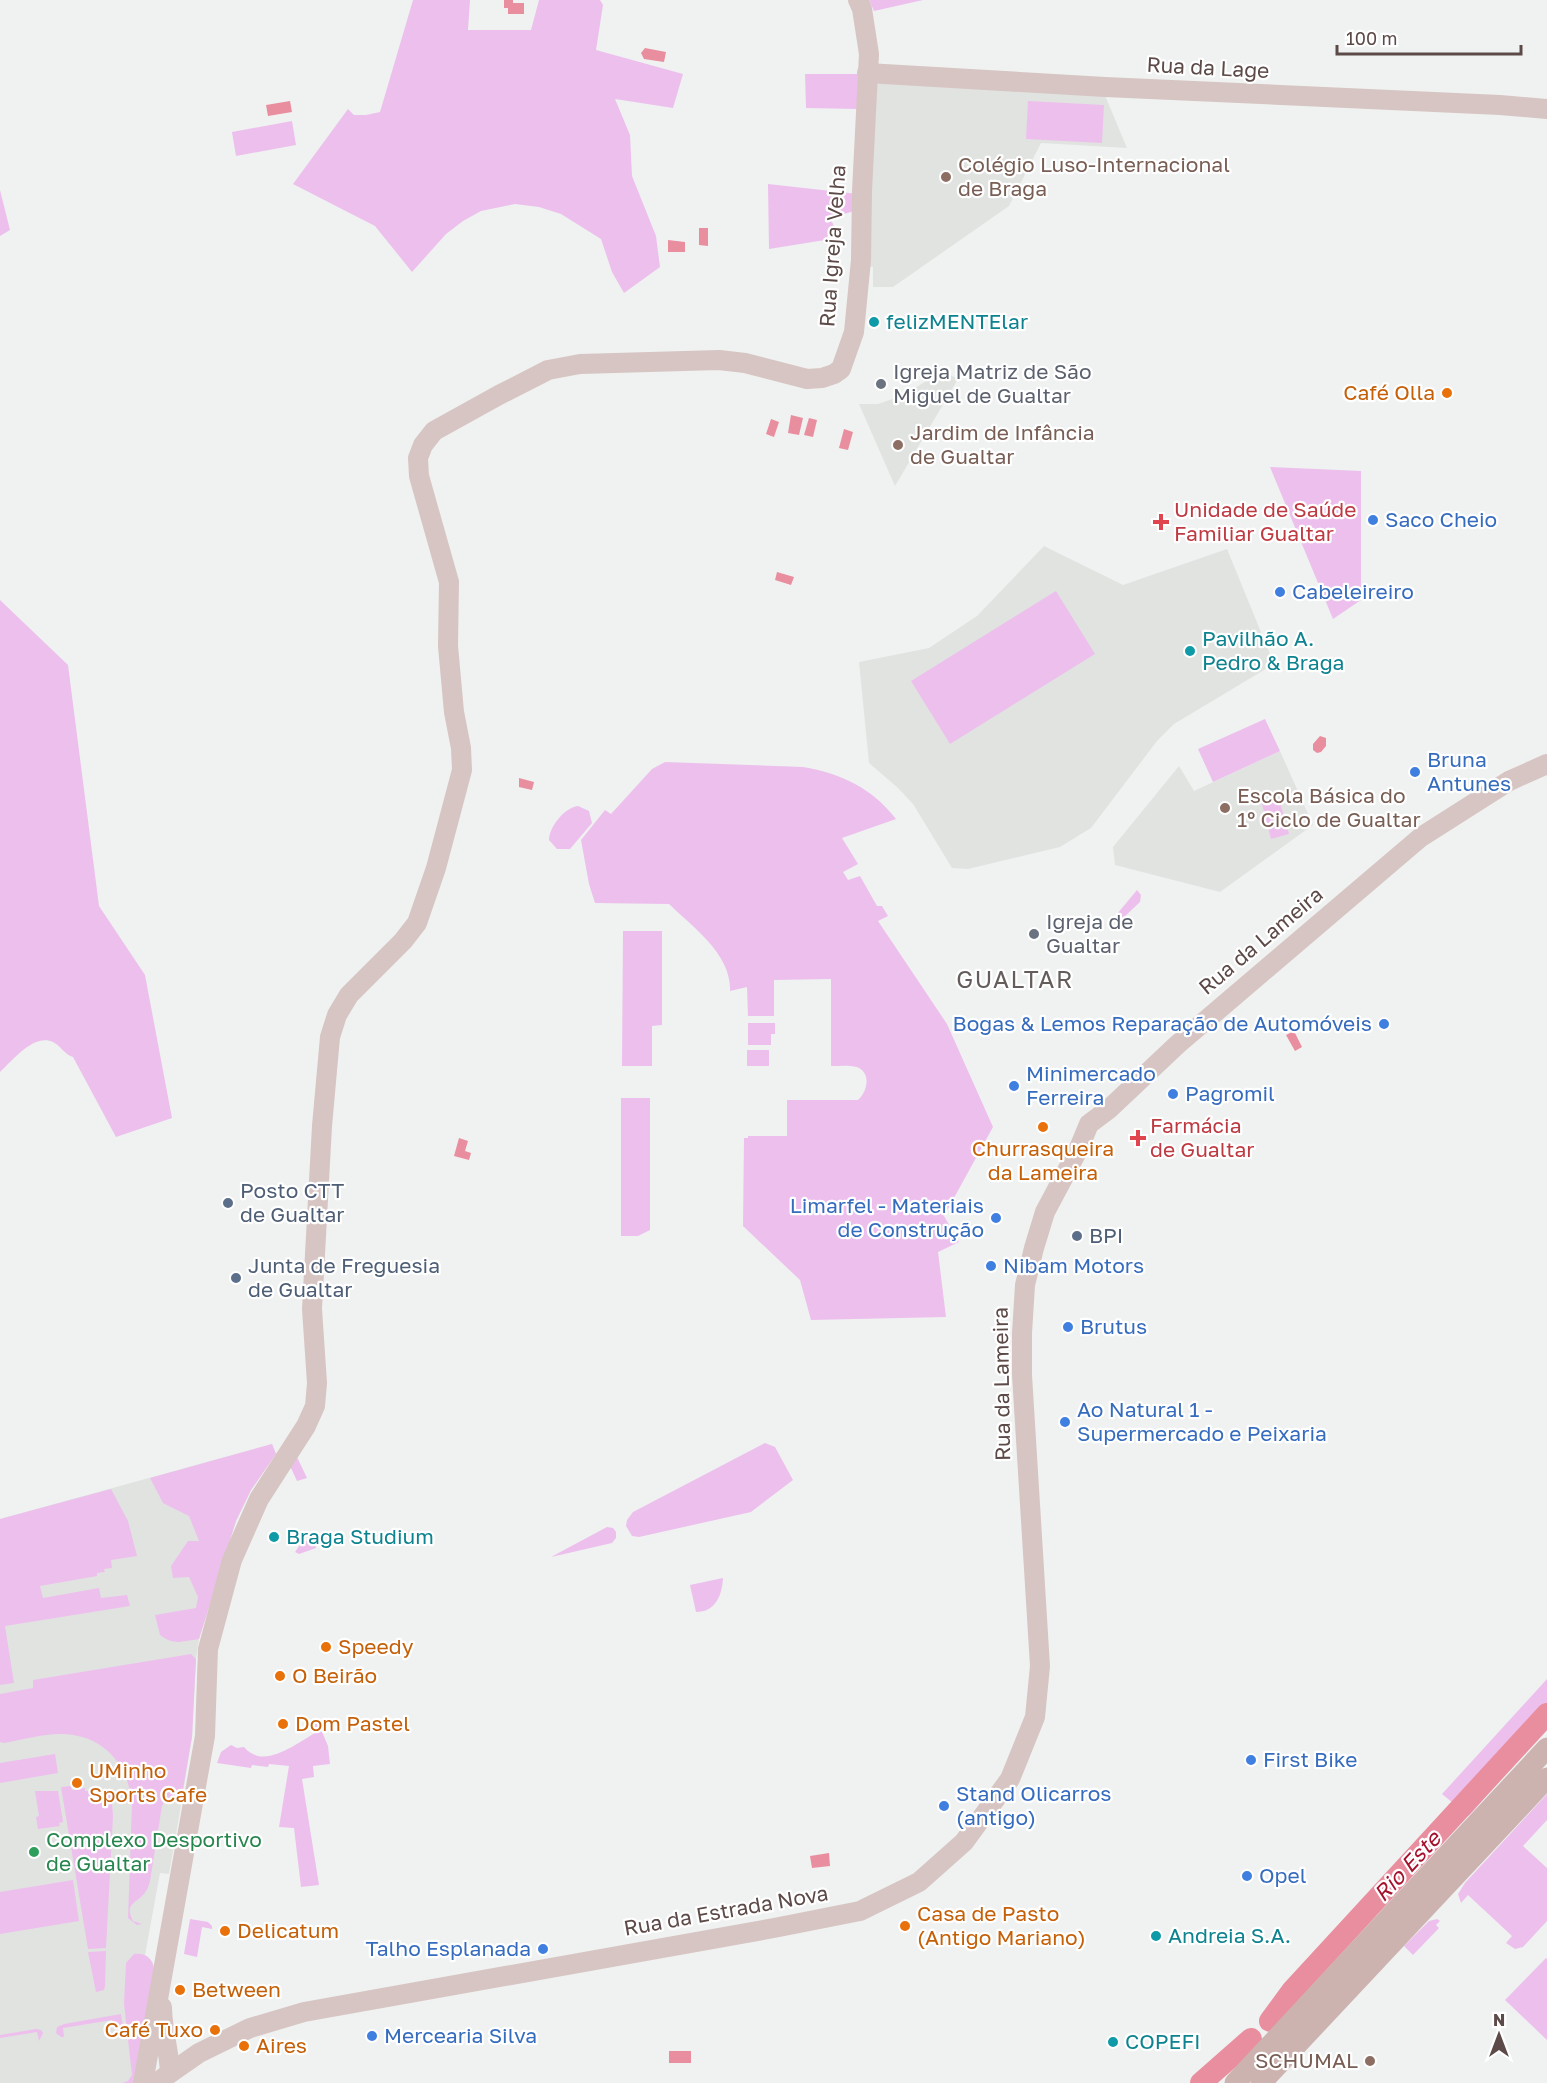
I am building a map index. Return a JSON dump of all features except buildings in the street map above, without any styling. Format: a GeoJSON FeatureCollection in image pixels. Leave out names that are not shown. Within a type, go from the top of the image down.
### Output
{"type":"FeatureCollection","features":[{"type":"Feature","properties":{"kind":"main road"},"geometry":{"type":"LineString","coordinates":[[1234,2083],[1547,1748]]}},
{"type":"Feature","properties":{"kind":"main road"},"geometry":{"type":"LineString","coordinates":[[1261,2083],[1547,1778]]}},
{"type":"Feature","properties":{"kind":"street","name":"Rua Igreja Velha"},"geometry":{"type":"LineString","coordinates":[[158,2035],[163,2022],[162,1984],[205,1736],[208,1649],[232,1560],[259,1499],[306,1426],[315,1406],[317,1383],[312,1309],[322,1126],[330,1037],[337,1015],[349,995],[403,941],[417,923],[436,868],[462,770],[448,646],[449,582],[419,476],[418,458],[423,445],[434,431],[499,394],[548,370],[580,364],[719,360],[745,363],[807,379],[822,378],[842,369],[854,332],[861,260],[869,54],[862,9],[858,0]]}},
{"type":"Feature","properties":{"kind":"street","name":"Rua da Lage"},"geometry":{"type":"LineString","coordinates":[[867,73],[1547,109]]}},
{"type":"Feature","properties":{"kind":"street","name":"Rua da Lameira"},"geometry":{"type":"LineString","coordinates":[[1031,1522],[1022,1376],[1022,1333],[1026,1285],[1045,1212],[1090,1132],[1109,1109],[1178,1044],[1421,837],[1509,782],[1547,764]]}},
{"type":"Feature","properties":{"kind":"street","name":"Rua da Estrada Nova"},"geometry":{"type":"LineString","coordinates":[[163,2078],[199,2053],[250,2028],[304,2012],[860,1911],[919,1882],[964,1842],[1010,1779],[1035,1717],[1040,1666],[1031,1522]]}},
{"type":"Feature","properties":{"kind":"street"},"geometry":{"type":"LineString","coordinates":[[158,2035],[199,2053]]}},
{"type":"Feature","properties":{"kind":"street"},"geometry":{"type":"LineString","coordinates":[[158,2035],[169,2051],[163,2078]]}},
{"type":"Feature","properties":{"kind":"street"},"geometry":{"type":"LineString","coordinates":[[143,2083],[158,2035]]}},
{"type":"Feature","properties":{"kind":"shaded area"},"geometry":{"type":"Polygon","coordinates":[[[413,0],[470,0],[468,30],[531,30],[539,0],[600,0],[603,5],[596,50],[683,74],[673,108],[615,99],[630,135],[632,176],[656,236],[660,267],[624,293],[612,272],[601,239],[561,214],[539,207],[515,204],[481,211],[463,221],[446,234],[412,272],[375,226],[293,184],[348,109],[354,115],[380,112],[413,0]]]}},
{"type":"Feature","properties":{"kind":"shaded area"},"geometry":{"type":"Polygon","coordinates":[[[504,0],[524,3],[524,14],[508,14],[508,8],[504,8],[504,0]]]}},
{"type":"Feature","properties":{"kind":"shaded area"},"geometry":{"type":"Polygon","coordinates":[[[869,0],[923,0],[874,11],[869,0]]]}},
{"type":"Feature","properties":{"kind":"shaded area"},"geometry":{"type":"Polygon","coordinates":[[[645,48],[666,52],[664,62],[644,59],[641,53],[645,48]]]}},
{"type":"Feature","properties":{"kind":"shaded area"},"geometry":{"type":"Polygon","coordinates":[[[805,74],[861,74],[859,109],[806,108],[805,74]]]}},
{"type":"Feature","properties":{"kind":"shaded area","name":"Colégio Luso-Internacional de Braga"},"geometry":{"type":"Polygon","coordinates":[[[872,78],[1104,93],[1127,148],[1041,143],[1009,206],[893,287],[873,287],[873,267],[864,267],[872,78]]]}},
{"type":"Feature","properties":{"kind":"shaded area"},"geometry":{"type":"Polygon","coordinates":[[[290,101],[292,112],[268,116],[266,105],[290,101]]]}},
{"type":"Feature","properties":{"kind":"shaded area"},"geometry":{"type":"Polygon","coordinates":[[[1028,101],[1104,105],[1102,143],[1026,139],[1028,101]]]}},
{"type":"Feature","properties":{"kind":"shaded area"},"geometry":{"type":"Polygon","coordinates":[[[292,121],[296,145],[236,156],[232,132],[292,121]]]}},
{"type":"Feature","properties":{"kind":"shaded area"},"geometry":{"type":"Polygon","coordinates":[[[768,184],[858,194],[858,210],[830,218],[834,226],[825,240],[769,249],[768,184]]]}},
{"type":"Feature","properties":{"kind":"shaded area"},"geometry":{"type":"Polygon","coordinates":[[[0,190],[10,230],[0,236],[0,190]]]}},
{"type":"Feature","properties":{"kind":"shaded area"},"geometry":{"type":"Polygon","coordinates":[[[699,228],[708,228],[708,246],[699,245],[699,228]]]}},
{"type":"Feature","properties":{"kind":"shaded area"},"geometry":{"type":"Polygon","coordinates":[[[668,240],[685,242],[685,252],[668,252],[668,240]]]}},
{"type":"Feature","properties":{"kind":"shaded area","name":"Jardim de Infância de Gualtar"},"geometry":{"type":"Polygon","coordinates":[[[942,371],[958,379],[895,486],[859,404],[878,404],[904,395],[942,371]]]}},
{"type":"Feature","properties":{"kind":"shaded area"},"geometry":{"type":"Polygon","coordinates":[[[791,415],[803,418],[799,435],[788,433],[791,415]]]}},
{"type":"Feature","properties":{"kind":"shaded area"},"geometry":{"type":"Polygon","coordinates":[[[809,418],[817,420],[813,437],[804,435],[809,418]]]}},
{"type":"Feature","properties":{"kind":"shaded area"},"geometry":{"type":"Polygon","coordinates":[[[771,419],[779,422],[774,437],[766,434],[771,419]]]}},
{"type":"Feature","properties":{"kind":"shaded area"},"geometry":{"type":"Polygon","coordinates":[[[844,429],[853,432],[848,450],[839,448],[844,429]]]}},
{"type":"Feature","properties":{"kind":"shaded area"},"geometry":{"type":"Polygon","coordinates":[[[1270,467],[1361,471],[1361,600],[1333,619],[1270,467]]]}},
{"type":"Feature","properties":{"kind":"shaded area"},"geometry":{"type":"Polygon","coordinates":[[[1044,546],[1123,585],[1227,549],[1274,664],[1174,724],[1157,741],[1091,828],[1060,847],[968,869],[952,868],[913,804],[869,763],[859,662],[929,648],[977,616],[1044,546]]]}},
{"type":"Feature","properties":{"kind":"shaded area"},"geometry":{"type":"Polygon","coordinates":[[[777,572],[794,577],[791,585],[775,580],[777,572]]]}},
{"type":"Feature","properties":{"kind":"shaded area"},"geometry":{"type":"Polygon","coordinates":[[[1056,591],[1095,654],[950,744],[911,681],[1056,591]]]}},
{"type":"Feature","properties":{"kind":"shaded area"},"geometry":{"type":"Polygon","coordinates":[[[0,600],[68,665],[99,906],[145,975],[172,1118],[116,1137],[73,1057],[53,1042],[38,1041],[17,1055],[0,1072],[0,600]]]}},
{"type":"Feature","properties":{"kind":"shaded area"},"geometry":{"type":"Polygon","coordinates":[[[1265,719],[1280,751],[1213,782],[1198,749],[1265,719]]]}},
{"type":"Feature","properties":{"kind":"shaded area"},"geometry":{"type":"Polygon","coordinates":[[[1320,736],[1326,738],[1326,746],[1317,753],[1313,750],[1313,744],[1320,736]]]}},
{"type":"Feature","properties":{"kind":"shaded area","name":"Escola Básica do 1º Ciclo de Gualtar"},"geometry":{"type":"Polygon","coordinates":[[[1280,751],[1313,825],[1220,892],[1115,865],[1113,847],[1179,766],[1194,791],[1280,751]]]}},
{"type":"Feature","properties":{"kind":"shaded area"},"geometry":{"type":"Polygon","coordinates":[[[665,762],[803,767],[830,773],[866,791],[887,808],[896,819],[842,838],[858,864],[843,872],[848,880],[860,876],[877,906],[882,906],[888,916],[878,921],[947,1024],[993,1127],[944,1216],[959,1242],[938,1252],[946,1317],[811,1320],[800,1280],[743,1226],[744,1138],[748,1136],[787,1136],[787,1100],[858,1100],[866,1088],[866,1078],[862,1070],[857,1067],[831,1066],[831,979],[774,980],[774,1016],[748,1016],[747,987],[730,991],[725,965],[718,954],[699,932],[669,904],[595,903],[581,840],[605,810],[611,814],[652,769],[665,762]]]}},
{"type":"Feature","properties":{"kind":"shaded area"},"geometry":{"type":"Polygon","coordinates":[[[519,778],[534,782],[532,790],[519,787],[519,778]]]}},
{"type":"Feature","properties":{"kind":"shaded area"},"geometry":{"type":"Polygon","coordinates":[[[1279,799],[1289,834],[1271,839],[1262,804],[1279,799]]]}},
{"type":"Feature","properties":{"kind":"shaded area"},"geometry":{"type":"Polygon","coordinates":[[[578,806],[589,811],[592,823],[570,849],[557,849],[549,840],[552,829],[563,814],[578,806]]]}},
{"type":"Feature","properties":{"kind":"shaded area"},"geometry":{"type":"Polygon","coordinates":[[[1137,890],[1141,895],[1140,902],[1122,919],[1117,914],[1137,890]]]}},
{"type":"Feature","properties":{"kind":"shaded area"},"geometry":{"type":"Polygon","coordinates":[[[623,931],[662,931],[662,1025],[652,1026],[652,1066],[622,1066],[623,931]]]}},
{"type":"Feature","properties":{"kind":"shaded area"},"geometry":{"type":"Polygon","coordinates":[[[748,1023],[775,1023],[775,1034],[771,1034],[771,1045],[748,1045],[748,1023]]]}},
{"type":"Feature","properties":{"kind":"shaded area"},"geometry":{"type":"Polygon","coordinates":[[[1294,1031],[1302,1047],[1295,1051],[1286,1035],[1294,1031]]]}},
{"type":"Feature","properties":{"kind":"shaded area"},"geometry":{"type":"Polygon","coordinates":[[[747,1050],[769,1050],[769,1066],[747,1066],[747,1050]]]}},
{"type":"Feature","properties":{"kind":"shaded area"},"geometry":{"type":"Polygon","coordinates":[[[621,1098],[650,1098],[650,1230],[638,1236],[621,1236],[621,1098]]]}},
{"type":"Feature","properties":{"kind":"shaded area"},"geometry":{"type":"Polygon","coordinates":[[[459,1138],[468,1141],[465,1151],[471,1153],[469,1160],[454,1156],[459,1138]]]}},
{"type":"Feature","properties":{"kind":"shaded area"},"geometry":{"type":"Polygon","coordinates":[[[765,1443],[775,1447],[793,1480],[751,1512],[639,1537],[632,1536],[626,1526],[633,1512],[765,1443]]]}},
{"type":"Feature","properties":{"kind":"shaded area"},"geometry":{"type":"Polygon","coordinates":[[[272,1444],[276,1454],[251,1490],[236,1521],[199,1639],[192,1737],[180,1811],[169,1874],[160,1873],[145,1955],[153,1963],[137,2083],[0,2083],[0,1519],[272,1444]]]}},
{"type":"Feature","properties":{"kind":"shaded area"},"geometry":{"type":"Polygon","coordinates":[[[272,1444],[276,1454],[251,1490],[236,1521],[199,1639],[170,1641],[160,1635],[155,1615],[196,1608],[198,1597],[189,1577],[173,1578],[171,1566],[188,1541],[199,1541],[189,1516],[163,1503],[150,1478],[272,1444]]]}},
{"type":"Feature","properties":{"kind":"shaded area"},"geometry":{"type":"Polygon","coordinates":[[[297,1457],[307,1478],[297,1481],[290,1466],[297,1457]]]}},
{"type":"Feature","properties":{"kind":"shaded area"},"geometry":{"type":"Polygon","coordinates":[[[111,1489],[128,1521],[137,1556],[111,1560],[112,1568],[104,1569],[105,1572],[97,1573],[97,1576],[40,1586],[43,1598],[99,1588],[101,1598],[127,1595],[130,1606],[5,1626],[14,1683],[0,1685],[0,1519],[111,1489]]]}},
{"type":"Feature","properties":{"kind":"shaded area"},"geometry":{"type":"Polygon","coordinates":[[[607,1527],[613,1528],[616,1532],[616,1538],[612,1543],[551,1557],[607,1527]]]}},
{"type":"Feature","properties":{"kind":"shaded area"},"geometry":{"type":"Polygon","coordinates":[[[313,1539],[316,1548],[299,1554],[295,1552],[301,1543],[313,1539]]]}},
{"type":"Feature","properties":{"kind":"shaded area"},"geometry":{"type":"Polygon","coordinates":[[[723,1578],[719,1597],[713,1606],[696,1612],[690,1585],[723,1578]]]}},
{"type":"Feature","properties":{"kind":"shaded area"},"geometry":{"type":"Polygon","coordinates":[[[191,1654],[196,1659],[192,1737],[182,1795],[170,1797],[162,1806],[149,1884],[130,1910],[133,1921],[142,1924],[137,1925],[128,1918],[132,1805],[126,1777],[119,1765],[101,1746],[75,1735],[53,1734],[0,1742],[0,1694],[33,1688],[33,1680],[191,1654]]]}},
{"type":"Feature","properties":{"kind":"shaded area"},"geometry":{"type":"Polygon","coordinates":[[[1547,1679],[1547,1725],[1469,1816],[1442,1794],[1547,1679]]]}},
{"type":"Feature","properties":{"kind":"shaded area"},"geometry":{"type":"Polygon","coordinates":[[[317,1720],[328,1746],[330,1764],[313,1766],[314,1777],[302,1779],[319,1885],[301,1887],[294,1828],[279,1827],[289,1766],[269,1764],[268,1767],[252,1765],[251,1768],[217,1763],[221,1752],[231,1745],[237,1748],[244,1747],[252,1754],[261,1756],[280,1753],[317,1732],[312,1723],[317,1720]]]}},
{"type":"Feature","properties":{"kind":"shaded area"},"geometry":{"type":"Polygon","coordinates":[[[55,1754],[58,1773],[0,1783],[0,1763],[55,1754]]]}},
{"type":"Feature","properties":{"kind":"shaded area"},"geometry":{"type":"Polygon","coordinates":[[[71,1786],[72,1790],[85,1788],[85,1791],[111,1790],[113,1816],[106,1948],[88,1949],[61,1787],[71,1786]]]}},
{"type":"Feature","properties":{"kind":"shaded area"},"geometry":{"type":"Polygon","coordinates":[[[35,1791],[58,1791],[63,1822],[59,1823],[60,1826],[38,1829],[36,1817],[39,1816],[35,1791]]]}},
{"type":"Feature","properties":{"kind":"shaded area"},"geometry":{"type":"Polygon","coordinates":[[[1547,1794],[1547,1820],[1523,1846],[1547,1868],[1547,1921],[1523,1947],[1515,1949],[1506,1943],[1512,1936],[1468,1895],[1461,1903],[1458,1894],[1465,1883],[1547,1794]]]}},
{"type":"Feature","properties":{"kind":"shaded area"},"geometry":{"type":"Polygon","coordinates":[[[829,1853],[830,1866],[812,1868],[810,1856],[829,1853]]]}},
{"type":"Feature","properties":{"kind":"shaded area"},"geometry":{"type":"Polygon","coordinates":[[[73,1880],[79,1921],[0,1934],[0,1892],[73,1880]]]}},
{"type":"Feature","properties":{"kind":"shaded area"},"geometry":{"type":"Polygon","coordinates":[[[190,1919],[208,1922],[212,1926],[212,1929],[202,1927],[197,1957],[184,1954],[190,1919]]]}},
{"type":"Feature","properties":{"kind":"shaded area"},"geometry":{"type":"Polygon","coordinates":[[[1437,1919],[1440,1921],[1436,1925],[1439,1928],[1413,1955],[1404,1946],[1429,1921],[1437,1919]]]}},
{"type":"Feature","properties":{"kind":"shaded area"},"geometry":{"type":"Polygon","coordinates":[[[106,1951],[105,1986],[104,1990],[96,1992],[88,1952],[106,1951]]]}},
{"type":"Feature","properties":{"kind":"shaded area"},"geometry":{"type":"Polygon","coordinates":[[[134,1954],[147,1957],[154,1968],[137,2083],[122,2083],[128,2081],[132,2075],[124,2004],[126,1963],[134,1954]]]}},
{"type":"Feature","properties":{"kind":"shaded area"},"geometry":{"type":"Polygon","coordinates":[[[1547,1959],[1547,2040],[1505,2000],[1547,1959]]]}},
{"type":"Feature","properties":{"kind":"shaded area"},"geometry":{"type":"Polygon","coordinates":[[[121,2014],[123,2027],[114,2029],[112,2020],[63,2028],[64,2037],[56,2033],[57,2027],[64,2024],[121,2014]]]}},
{"type":"Feature","properties":{"kind":"shaded area"},"geometry":{"type":"Polygon","coordinates":[[[36,2029],[43,2033],[39,2041],[37,2032],[0,2038],[0,2035],[36,2029]]]}},
{"type":"Feature","properties":{"kind":"shaded area"},"geometry":{"type":"Polygon","coordinates":[[[669,2051],[691,2051],[691,2063],[669,2063],[669,2051]]]}},
{"type":"Feature","properties":{"kind":"waterway","name":"Rio Este"},"geometry":{"type":"LineString","coordinates":[[1270,2021],[1292,1991],[1547,1714]]}},
{"type":"Feature","properties":{"kind":"waterway","name":"Rio Este"},"geometry":{"type":"LineString","coordinates":[[1201,2083],[1251,2039]]}},
{"type":"Feature","properties":{"kind":"place","name":"Colégio Luso-Internacional de Braga"},"geometry":{"type":"Point","coordinates":[946,177]}},
{"type":"Feature","properties":{"kind":"place","name":"felizMENTElar"},"geometry":{"type":"Point","coordinates":[874,322]}},
{"type":"Feature","properties":{"kind":"place","name":"Igreja Matriz de São Miguel de Gualtar"},"geometry":{"type":"Point","coordinates":[881,384]}},
{"type":"Feature","properties":{"kind":"place","name":"Café Olla"},"geometry":{"type":"Point","coordinates":[1447,393]}},
{"type":"Feature","properties":{"kind":"place","name":"Jardim de Infância de Gualtar"},"geometry":{"type":"Point","coordinates":[898,445]}},
{"type":"Feature","properties":{"kind":"place","name":"Saco Cheio"},"geometry":{"type":"Point","coordinates":[1373,520]}},
{"type":"Feature","properties":{"kind":"place","name":"Unidade de Saúde Familiar Gualtar"},"geometry":{"type":"Point","coordinates":[1161,522]}},
{"type":"Feature","properties":{"kind":"place","name":"Cabeleireiro"},"geometry":{"type":"Point","coordinates":[1280,592]}},
{"type":"Feature","properties":{"kind":"place","name":"Pavilhão A. Pedro & Braga"},"geometry":{"type":"Point","coordinates":[1190,651]}},
{"type":"Feature","properties":{"kind":"place","name":"Bruna Antunes"},"geometry":{"type":"Point","coordinates":[1415,772]}},
{"type":"Feature","properties":{"kind":"place","name":"Escola Básica do 1º Ciclo de Gualtar"},"geometry":{"type":"Point","coordinates":[1225,808]}},
{"type":"Feature","properties":{"kind":"place","name":"Igreja de Gualtar"},"geometry":{"type":"Point","coordinates":[1034,934]}},
{"type":"Feature","properties":{"kind":"place","name":"Bogas & Lemos Reparação de Automóveis"},"geometry":{"type":"Point","coordinates":[1384,1024]}},
{"type":"Feature","properties":{"kind":"place","name":"Minimercado Ferreira"},"geometry":{"type":"Point","coordinates":[1014,1086]}},
{"type":"Feature","properties":{"kind":"place","name":"Pagromil"},"geometry":{"type":"Point","coordinates":[1173,1094]}},
{"type":"Feature","properties":{"kind":"place","name":"Churrasqueira da Lameira"},"geometry":{"type":"Point","coordinates":[1043,1127]}},
{"type":"Feature","properties":{"kind":"place","name":"Farmácia de Gualtar"},"geometry":{"type":"Point","coordinates":[1138,1138]}},
{"type":"Feature","properties":{"kind":"place","name":"Posto CTT de Gualtar"},"geometry":{"type":"Point","coordinates":[228,1203]}},
{"type":"Feature","properties":{"kind":"place","name":"Limarfel - Materiais de Construção"},"geometry":{"type":"Point","coordinates":[996,1218]}},
{"type":"Feature","properties":{"kind":"place","name":"BPI"},"geometry":{"type":"Point","coordinates":[1077,1236]}},
{"type":"Feature","properties":{"kind":"place","name":"Nibam Motors"},"geometry":{"type":"Point","coordinates":[991,1266]}},
{"type":"Feature","properties":{"kind":"place","name":"Junta de Freguesia de Gualtar"},"geometry":{"type":"Point","coordinates":[236,1278]}},
{"type":"Feature","properties":{"kind":"place","name":"Brutus"},"geometry":{"type":"Point","coordinates":[1068,1327]}},
{"type":"Feature","properties":{"kind":"place","name":"Ao Natural 1 - Supermercado e Peixaria"},"geometry":{"type":"Point","coordinates":[1065,1422]}},
{"type":"Feature","properties":{"kind":"place","name":"Braga Studium"},"geometry":{"type":"Point","coordinates":[274,1537]}},
{"type":"Feature","properties":{"kind":"place","name":"Speedy"},"geometry":{"type":"Point","coordinates":[326,1647]}},
{"type":"Feature","properties":{"kind":"place","name":"O Beirão"},"geometry":{"type":"Point","coordinates":[280,1676]}},
{"type":"Feature","properties":{"kind":"place","name":"Dom Pastel"},"geometry":{"type":"Point","coordinates":[283,1724]}},
{"type":"Feature","properties":{"kind":"place","name":"First Bike"},"geometry":{"type":"Point","coordinates":[1251,1760]}},
{"type":"Feature","properties":{"kind":"place","name":"UMinho Sports Cafe"},"geometry":{"type":"Point","coordinates":[77,1783]}},
{"type":"Feature","properties":{"kind":"place","name":"Stand Olicarros (antigo)"},"geometry":{"type":"Point","coordinates":[944,1806]}},
{"type":"Feature","properties":{"kind":"place","name":"Complexo Desportivo de Gualtar"},"geometry":{"type":"Point","coordinates":[34,1852]}},
{"type":"Feature","properties":{"kind":"place","name":"Opel"},"geometry":{"type":"Point","coordinates":[1247,1876]}},
{"type":"Feature","properties":{"kind":"place","name":"Casa de Pasto (Antigo Mariano)"},"geometry":{"type":"Point","coordinates":[905,1926]}},
{"type":"Feature","properties":{"kind":"place","name":"Delicatum"},"geometry":{"type":"Point","coordinates":[225,1931]}},
{"type":"Feature","properties":{"kind":"place","name":"Andreia S.A."},"geometry":{"type":"Point","coordinates":[1156,1936]}},
{"type":"Feature","properties":{"kind":"place","name":"Talho Esplanada"},"geometry":{"type":"Point","coordinates":[543,1949]}},
{"type":"Feature","properties":{"kind":"place","name":"Between"},"geometry":{"type":"Point","coordinates":[180,1990]}},
{"type":"Feature","properties":{"kind":"place","name":"Café Tuxo"},"geometry":{"type":"Point","coordinates":[215,2030]}},
{"type":"Feature","properties":{"kind":"place","name":"Mercearia Silva"},"geometry":{"type":"Point","coordinates":[372,2036]}},
{"type":"Feature","properties":{"kind":"place","name":"COPEFI"},"geometry":{"type":"Point","coordinates":[1113,2042]}},
{"type":"Feature","properties":{"kind":"place","name":"Aires"},"geometry":{"type":"Point","coordinates":[244,2046]}},
{"type":"Feature","properties":{"kind":"place","name":"SCHUMAL"},"geometry":{"type":"Point","coordinates":[1370,2061]}},
{"type":"Feature","properties":{"kind":"district","name":"GUALTAR"},"geometry":{"type":"Point","coordinates":[1015,980]}}]}
